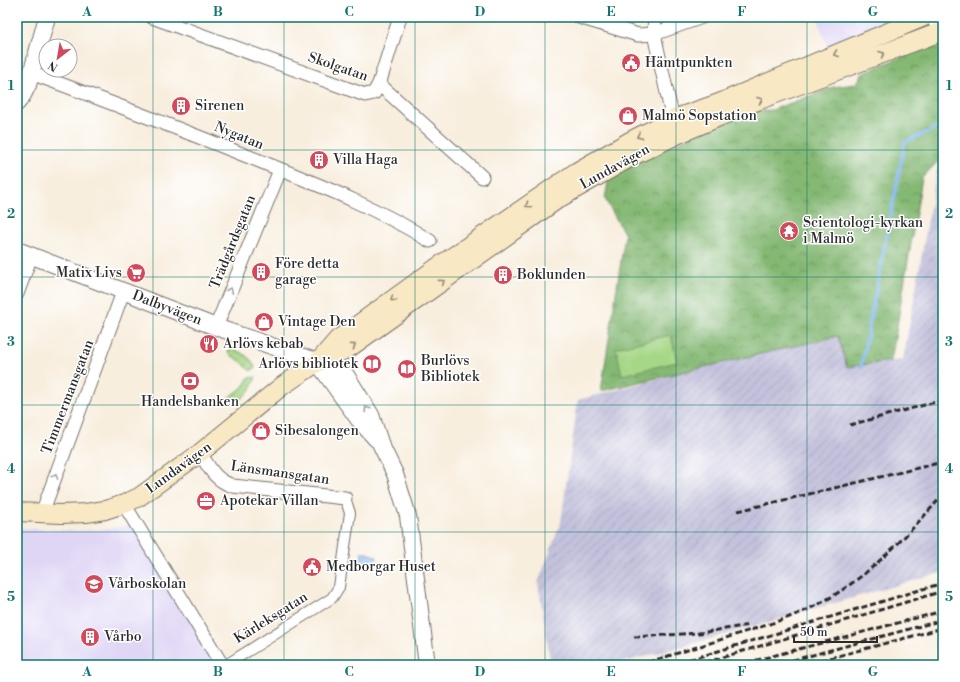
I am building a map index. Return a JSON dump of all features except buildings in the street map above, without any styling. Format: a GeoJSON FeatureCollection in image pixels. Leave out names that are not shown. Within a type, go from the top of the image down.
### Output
{"type":"FeatureCollection","features":[{"type":"Feature","properties":{"kind":"main road","name":"Lundavägen"},"geometry":{"type":"LineString","coordinates":[[17,512],[86,513],[105,510],[139,497],[200,453],[282,386],[318,362],[349,348],[558,199],[633,156],[676,126],[719,103],[924,17]]}},
{"type":"Feature","properties":{"kind":"main road","name":"Lundavägen"},"geometry":{"type":"LineString","coordinates":[[676,126],[757,101],[939,27]]}},
{"type":"Feature","properties":{"kind":"street"},"geometry":{"type":"LineString","coordinates":[[17,103],[23,95],[31,73],[47,17]]}},
{"type":"Feature","properties":{"kind":"street","name":"Skolgatan"},"geometry":{"type":"LineString","coordinates":[[152,17],[365,95],[374,93],[379,84],[482,177]]}},
{"type":"Feature","properties":{"kind":"street"},"geometry":{"type":"LineString","coordinates":[[379,84],[400,17]]}},
{"type":"Feature","properties":{"kind":"street"},"geometry":{"type":"LineString","coordinates":[[579,17],[638,35],[654,34],[702,17]]}},
{"type":"Feature","properties":{"kind":"street"},"geometry":{"type":"LineString","coordinates":[[655,17],[654,34],[676,126]]}},
{"type":"Feature","properties":{"kind":"street","name":"Nygatan"},"geometry":{"type":"LineString","coordinates":[[31,73],[153,119],[361,203],[430,241]]}},
{"type":"Feature","properties":{"kind":"street","name":"Trädgårdsgatan"},"geometry":{"type":"LineString","coordinates":[[216,326],[280,170]]}},
{"type":"Feature","properties":{"kind":"street"},"geometry":{"type":"LineString","coordinates":[[17,294],[24,253]]}},
{"type":"Feature","properties":{"kind":"street","name":"Dalbyvägen"},"geometry":{"type":"LineString","coordinates":[[24,253],[123,292],[318,362],[346,375],[371,415],[381,445],[395,474],[408,516],[427,665]]}},
{"type":"Feature","properties":{"kind":"street","name":"Timmermansgatan"},"geometry":{"type":"LineString","coordinates":[[42,513],[123,292]]}},
{"type":"Feature","properties":{"kind":"street","name":"Länsmansgatan"},"geometry":{"type":"LineString","coordinates":[[200,453],[219,480],[233,486],[345,498]]}},
{"type":"Feature","properties":{"kind":"street","name":"Kärleksgatan"},"geometry":{"type":"LineString","coordinates":[[226,665],[332,598],[339,587],[350,513],[345,498]]}},
{"type":"Feature","properties":{"kind":"street"},"geometry":{"type":"LineString","coordinates":[[124,504],[222,665]]}},
{"type":"Feature","properties":{"kind":"shaded area"},"geometry":{"type":"Polygon","coordinates":[[[817,17],[895,17],[828,48],[817,17]]]}},
{"type":"Feature","properties":{"kind":"shaded area"},"geometry":{"type":"Polygon","coordinates":[[[942,142],[943,572],[613,665],[551,665],[538,583],[561,522],[578,400],[839,331],[850,364],[903,360],[942,142]]]}},
{"type":"Feature","properties":{"kind":"shaded area","name":"Vårboskolan"},"geometry":{"type":"Polygon","coordinates":[[[133,521],[222,665],[17,665],[17,528],[76,531],[109,529],[125,526],[133,521]]]}},
{"type":"Feature","properties":{"kind":"green space"},"geometry":{"type":"Polygon","coordinates":[[[943,35],[943,156],[922,178],[891,361],[847,367],[838,336],[601,391],[625,235],[605,199],[609,176],[743,111],[772,110],[833,87],[856,84],[863,73],[920,49],[943,35]]]}},
{"type":"Feature","properties":{"kind":"green space"},"geometry":{"type":"Polygon","coordinates":[[[671,335],[677,362],[622,375],[616,348],[671,335]]]}},
{"type":"Feature","properties":{"kind":"green space"},"geometry":{"type":"Polygon","coordinates":[[[231,348],[248,357],[255,367],[253,370],[249,370],[242,362],[229,354],[228,350],[231,348]]]}},
{"type":"Feature","properties":{"kind":"green space"},"geometry":{"type":"Polygon","coordinates":[[[256,377],[250,389],[241,399],[233,403],[229,400],[229,397],[243,387],[248,378],[256,377]]]}},
{"type":"Feature","properties":{"kind":"water"},"geometry":{"type":"Polygon","coordinates":[[[362,551],[376,556],[377,559],[372,564],[360,562],[362,551]]]}},
{"type":"Feature","properties":{"kind":"waterway"},"geometry":{"type":"LineString","coordinates":[[861,367],[905,142],[943,125]]}},
{"type":"Feature","properties":{"kind":"railway"},"geometry":{"type":"LineString","coordinates":[[850,425],[943,400]]}},
{"type":"Feature","properties":{"kind":"railway"},"geometry":{"type":"LineString","coordinates":[[738,511],[943,462]]}},
{"type":"Feature","properties":{"kind":"railway"},"geometry":{"type":"LineString","coordinates":[[640,665],[774,623],[826,600],[843,590],[874,566],[903,539],[943,495]]}},
{"type":"Feature","properties":{"kind":"railway"},"geometry":{"type":"LineString","coordinates":[[672,665],[943,583]]}},
{"type":"Feature","properties":{"kind":"railway"},"geometry":{"type":"LineString","coordinates":[[697,665],[943,591]]}},
{"type":"Feature","properties":{"kind":"railway"},"geometry":{"type":"LineString","coordinates":[[738,665],[943,611]]}},
{"type":"Feature","properties":{"kind":"railway"},"geometry":{"type":"LineString","coordinates":[[775,665],[943,620]]}},
{"type":"Feature","properties":{"kind":"railway"},"geometry":{"type":"LineString","coordinates":[[634,637],[699,633],[750,625]]}},
{"type":"Feature","properties":{"kind":"railway"},"geometry":{"type":"LineString","coordinates":[[804,665],[943,628]]}},
{"type":"Feature","properties":{"kind":"place","name":"Hämtpunkten"},"geometry":{"type":"Point","coordinates":[631,63]}},
{"type":"Feature","properties":{"kind":"place","name":"Sirenen"},"geometry":{"type":"Point","coordinates":[181,106]}},
{"type":"Feature","properties":{"kind":"place","name":"Malmö Sopstation"},"geometry":{"type":"Point","coordinates":[628,116]}},
{"type":"Feature","properties":{"kind":"place","name":"Villa Haga"},"geometry":{"type":"Point","coordinates":[319,160]}},
{"type":"Feature","properties":{"kind":"place","name":"Scientologi-kyrkan i Malmö"},"geometry":{"type":"Point","coordinates":[789,231]}},
{"type":"Feature","properties":{"kind":"place","name":"Före detta garage"},"geometry":{"type":"Point","coordinates":[261,272]}},
{"type":"Feature","properties":{"kind":"place","name":"Matix Livs"},"geometry":{"type":"Point","coordinates":[136,273]}},
{"type":"Feature","properties":{"kind":"place","name":"Boklunden"},"geometry":{"type":"Point","coordinates":[503,275]}},
{"type":"Feature","properties":{"kind":"place","name":"Vintage Den"},"geometry":{"type":"Point","coordinates":[264,322]}},
{"type":"Feature","properties":{"kind":"place","name":"Arlövs kebab"},"geometry":{"type":"Point","coordinates":[209,344]}},
{"type":"Feature","properties":{"kind":"place","name":"Arlövs bibliotek"},"geometry":{"type":"Point","coordinates":[372,364]}},
{"type":"Feature","properties":{"kind":"place","name":"Burlövs Bibliotek"},"geometry":{"type":"Point","coordinates":[407,369]}},
{"type":"Feature","properties":{"kind":"place","name":"Handelsbanken"},"geometry":{"type":"Point","coordinates":[190,381]}},
{"type":"Feature","properties":{"kind":"place","name":"Sibesalongen"},"geometry":{"type":"Point","coordinates":[261,431]}},
{"type":"Feature","properties":{"kind":"place","name":"Apotekar Villan"},"geometry":{"type":"Point","coordinates":[206,501]}},
{"type":"Feature","properties":{"kind":"place","name":"Medborgar Huset"},"geometry":{"type":"Point","coordinates":[312,567]}},
{"type":"Feature","properties":{"kind":"place","name":"Vårboskolan"},"geometry":{"type":"Point","coordinates":[94,584]}},
{"type":"Feature","properties":{"kind":"place","name":"Vårbo"},"geometry":{"type":"Point","coordinates":[90,637]}}]}
